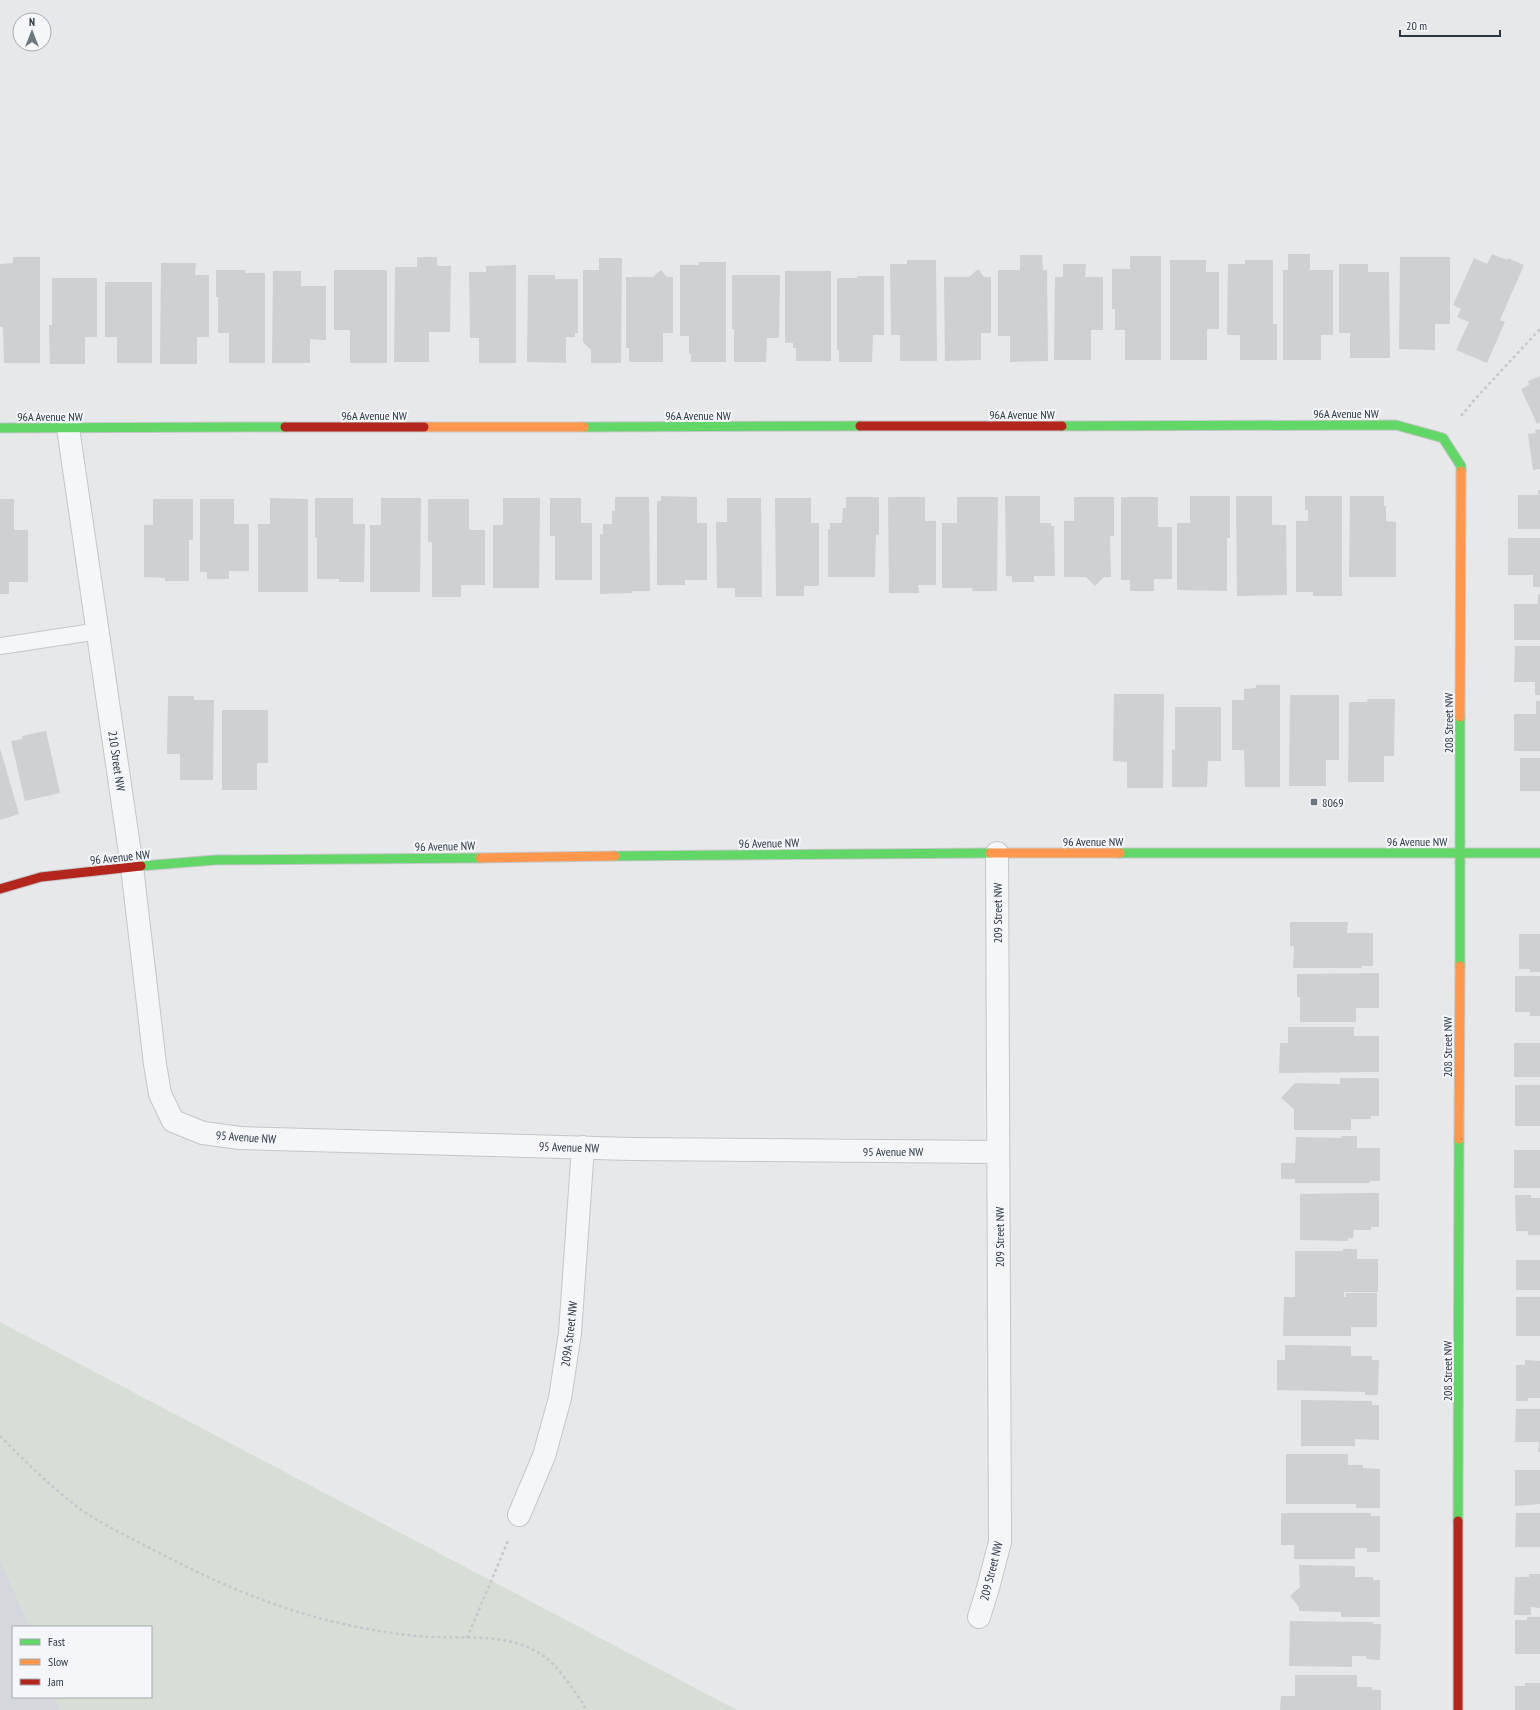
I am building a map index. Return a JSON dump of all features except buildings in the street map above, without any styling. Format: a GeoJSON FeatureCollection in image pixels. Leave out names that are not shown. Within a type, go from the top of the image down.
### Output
{"type":"FeatureCollection","features":[{"type":"Feature","properties":{"kind":"street","name":"96A Avenue NW"},"geometry":{"type":"LineString","coordinates":[[0,428],[1396,425],[1443,438]]}},
{"type":"Feature","properties":{"kind":"street","name":"210 Street NW"},"geometry":{"type":"LineString","coordinates":[[68,428],[99,631],[132,867],[155,1064],[160,1094]]}},
{"type":"Feature","properties":{"kind":"street","name":"208 Street NW"},"geometry":{"type":"LineString","coordinates":[[1443,438],[1461,466],[1458,1710]]}},
{"type":"Feature","properties":{"kind":"street","name":"96 Avenue NW"},"geometry":{"type":"LineString","coordinates":[[0,889],[42,877],[215,860],[997,853],[1540,853]]}},
{"type":"Feature","properties":{"kind":"street","name":"209 Street NW"},"geometry":{"type":"LineString","coordinates":[[979,1617],[1000,1542],[997,853]]}},
{"type":"Feature","properties":{"kind":"street","name":"95 Avenue NW"},"geometry":{"type":"LineString","coordinates":[[160,1094],[173,1120],[203,1133],[240,1138],[583,1147],[998,1152]]}},
{"type":"Feature","properties":{"kind":"street","name":"209A Street NW"},"geometry":{"type":"LineString","coordinates":[[520,1515],[544,1456],[560,1398],[570,1333],[583,1147]]}},
{"type":"Feature","properties":{"kind":"lane"},"geometry":{"type":"LineString","coordinates":[[0,646],[99,631]]}},
{"type":"Feature","properties":{"kind":"path"},"geometry":{"type":"LineString","coordinates":[[1443,438],[1476,398],[1540,329]]}},
{"type":"Feature","properties":{"kind":"path"},"geometry":{"type":"LineString","coordinates":[[0,1436],[72,1503],[105,1525],[165,1556],[276,1605],[316,1617],[416,1636],[485,1638],[515,1642],[540,1653],[565,1677],[584,1705],[585,1710]]}},
{"type":"Feature","properties":{"kind":"path"},"geometry":{"type":"LineString","coordinates":[[467,1638],[520,1515]]}},
{"type":"Feature","properties":{"kind":"shaded area"},"geometry":{"type":"Polygon","coordinates":[[[0,1322],[737,1710],[60,1710],[55,1698],[152,1698],[152,1626],[30,1626],[0,1559],[0,1322]]]}},
{"type":"Feature","properties":{"kind":"shaded area"},"geometry":{"type":"Polygon","coordinates":[[[0,1559],[30,1626],[12,1626],[12,1698],[55,1698],[60,1710],[0,1710],[0,1559]]]}},
{"type":"Feature","properties":{"kind":"traffic: fast"},"geometry":{"type":"LineString","coordinates":[[1062,426],[1396,425],[1443,438],[1461,466],[1461,471]]}},
{"type":"Feature","properties":{"kind":"traffic: fast"},"geometry":{"type":"LineString","coordinates":[[584,427],[860,426]]}},
{"type":"Feature","properties":{"kind":"traffic: fast"},"geometry":{"type":"LineString","coordinates":[[0,428],[285,427]]}},
{"type":"Feature","properties":{"kind":"traffic: fast"},"geometry":{"type":"LineString","coordinates":[[1460,717],[1460,966]]}},
{"type":"Feature","properties":{"kind":"traffic: fast"},"geometry":{"type":"LineString","coordinates":[[615,856],[990,853]]}},
{"type":"Feature","properties":{"kind":"traffic: fast"},"geometry":{"type":"LineString","coordinates":[[1120,853],[1540,853]]}},
{"type":"Feature","properties":{"kind":"traffic: fast"},"geometry":{"type":"LineString","coordinates":[[141,866],[215,860],[480,858]]}},
{"type":"Feature","properties":{"kind":"traffic: fast"},"geometry":{"type":"LineString","coordinates":[[1458,1521],[1459,1139]]}},
{"type":"Feature","properties":{"kind":"traffic: slow"},"geometry":{"type":"LineString","coordinates":[[424,427],[584,427]]}},
{"type":"Feature","properties":{"kind":"traffic: slow"},"geometry":{"type":"LineString","coordinates":[[1460,717],[1461,471]]}},
{"type":"Feature","properties":{"kind":"traffic: slow"},"geometry":{"type":"LineString","coordinates":[[990,853],[1120,853]]}},
{"type":"Feature","properties":{"kind":"traffic: slow"},"geometry":{"type":"LineString","coordinates":[[480,858],[615,856]]}},
{"type":"Feature","properties":{"kind":"traffic: slow"},"geometry":{"type":"LineString","coordinates":[[1459,1139],[1460,966]]}},
{"type":"Feature","properties":{"kind":"traffic: jam"},"geometry":{"type":"LineString","coordinates":[[860,426],[1062,426]]}},
{"type":"Feature","properties":{"kind":"traffic: jam"},"geometry":{"type":"LineString","coordinates":[[285,427],[424,427]]}},
{"type":"Feature","properties":{"kind":"traffic: jam"},"geometry":{"type":"LineString","coordinates":[[0,889],[41,877],[141,866]]}},
{"type":"Feature","properties":{"kind":"traffic: jam"},"geometry":{"type":"LineString","coordinates":[[1458,1521],[1458,1710]]}},
{"type":"Feature","properties":{"kind":"place","name":"8069"},"geometry":{"type":"Point","coordinates":[1314,802]}}]}
